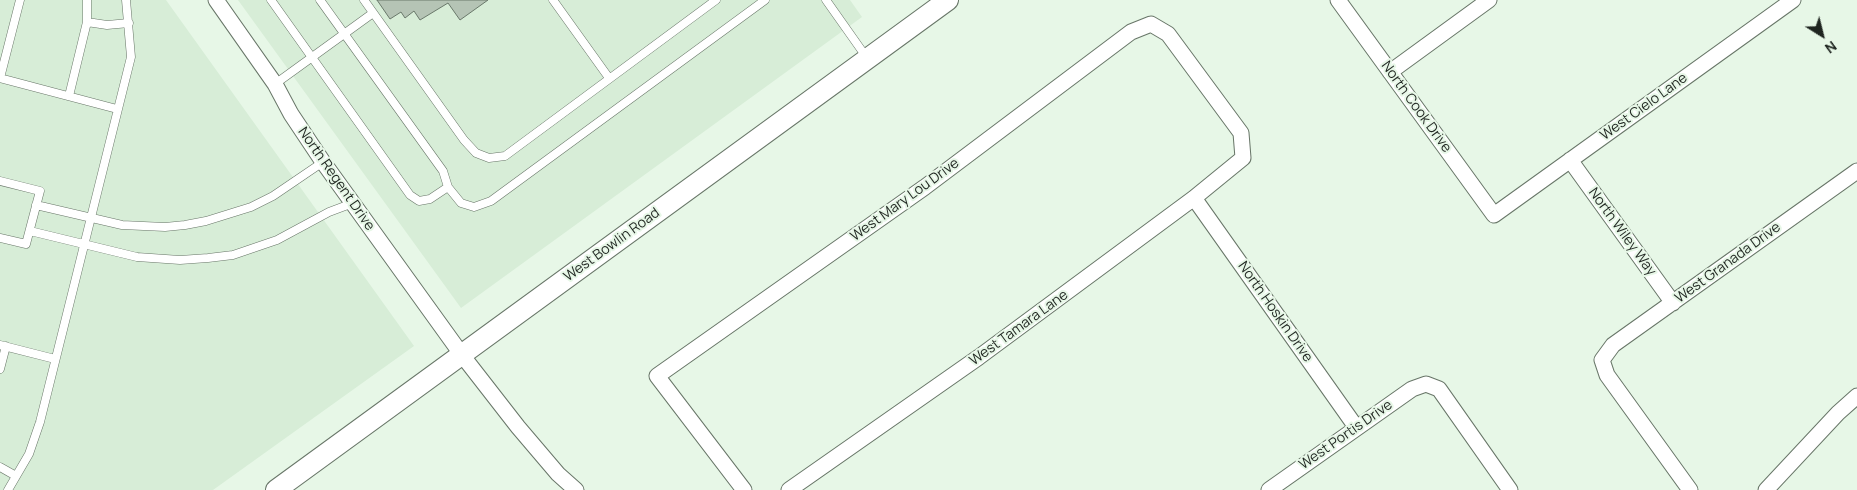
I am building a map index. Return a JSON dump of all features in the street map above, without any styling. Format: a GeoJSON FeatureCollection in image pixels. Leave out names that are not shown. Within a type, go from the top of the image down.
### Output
{"type":"FeatureCollection","features":[{"type":"Feature","properties":{"kind":"street","name":"North Regent Drive"},"geometry":{"type":"LineString","coordinates":[[216,0],[275,84],[323,162],[462,355],[518,427],[558,474],[576,490]]}},
{"type":"Feature","properties":{"kind":"street","name":"West Bowlin Road"},"geometry":{"type":"LineString","coordinates":[[276,490],[948,0]]}},
{"type":"Feature","properties":{"kind":"street","name":"North Cook Drive"},"geometry":{"type":"LineString","coordinates":[[1338,0],[1494,215]]}},
{"type":"Feature","properties":{"kind":"street"},"geometry":{"type":"LineString","coordinates":[[1390,72],[1489,0]]}},
{"type":"Feature","properties":{"kind":"street","name":"West Cielo Lane"},"geometry":{"type":"LineString","coordinates":[[1494,215],[1793,0]]}},
{"type":"Feature","properties":{"kind":"street","name":"West Mary Lou Drive"},"geometry":{"type":"LineString","coordinates":[[744,490],[657,376],[925,187],[1131,32],[1151,24],[1168,34],[1241,132],[1244,158]]}},
{"type":"Feature","properties":{"kind":"street","name":"West Tamara Lane"},"geometry":{"type":"LineString","coordinates":[[789,490],[979,357],[1194,198],[1244,158]]}},
{"type":"Feature","properties":{"kind":"street","name":"North Wiley Way"},"geometry":{"type":"LineString","coordinates":[[1570,160],[1673,303]]}},
{"type":"Feature","properties":{"kind":"street","name":"West Granada Drive"},"geometry":{"type":"LineString","coordinates":[[1690,490],[1607,375],[1602,360],[1614,345],[1857,171]]}},
{"type":"Feature","properties":{"kind":"street","name":"North Hoskin Drive"},"geometry":{"type":"LineString","coordinates":[[1194,198],[1356,426]]}},
{"type":"Feature","properties":{"kind":"street","name":"West Portis Drive"},"geometry":{"type":"LineString","coordinates":[[1269,490],[1356,426],[1412,388],[1426,384],[1439,389],[1510,490]]}},
{"type":"Feature","properties":{"kind":"street"},"geometry":{"type":"LineString","coordinates":[[1766,490],[1857,396]]}},
{"type":"Feature","properties":{"kind":"lane"},"geometry":{"type":"LineString","coordinates":[[20,0],[0,78],[117,109]]}},
{"type":"Feature","properties":{"kind":"lane"},"geometry":{"type":"LineString","coordinates":[[69,96],[87,22],[87,0]]}},
{"type":"Feature","properties":{"kind":"lane"},"geometry":{"type":"LineString","coordinates":[[8,490],[29,454],[40,422],[131,57],[126,0]]}},
{"type":"Feature","properties":{"kind":"lane"},"geometry":{"type":"LineString","coordinates":[[271,0],[410,195],[419,201],[430,199],[448,187]]}},
{"type":"Feature","properties":{"kind":"lane"},"geometry":{"type":"LineString","coordinates":[[320,0],[443,172],[448,187],[461,203],[474,207],[491,202],[765,0]]}},
{"type":"Feature","properties":{"kind":"lane"},"geometry":{"type":"LineString","coordinates":[[364,0],[464,140],[476,153],[489,158],[505,156],[716,0]]}},
{"type":"Feature","properties":{"kind":"lane"},"geometry":{"type":"LineString","coordinates":[[553,0],[609,78]]}},
{"type":"Feature","properties":{"kind":"lane"},"geometry":{"type":"LineString","coordinates":[[826,0],[867,58]]}},
{"type":"Feature","properties":{"kind":"lane"},"geometry":{"type":"LineString","coordinates":[[275,84],[374,13]]}},
{"type":"Feature","properties":{"kind":"lane"},"geometry":{"type":"LineString","coordinates":[[87,22],[107,25],[129,23]]}},
{"type":"Feature","properties":{"kind":"lane"},"geometry":{"type":"LineString","coordinates":[[36,205],[122,225],[166,227],[206,221],[251,207],[273,196],[323,162]]}},
{"type":"Feature","properties":{"kind":"lane"},"geometry":{"type":"LineString","coordinates":[[0,181],[40,191],[26,244],[0,238]]}},
{"type":"Feature","properties":{"kind":"lane"},"geometry":{"type":"LineString","coordinates":[[30,231],[84,246],[157,260],[208,258],[232,255],[277,240],[329,212],[353,203]]}},
{"type":"Feature","properties":{"kind":"lane"},"geometry":{"type":"LineString","coordinates":[[0,369],[3,345],[56,359]]}},
{"type":"Feature","properties":{"kind":"lane"},"geometry":{"type":"LineString","coordinates":[[0,467],[16,476]]}},
{"type":"Feature","properties":{"kind":"shaded area"},"geometry":{"type":"Polygon","coordinates":[[[0,0],[166,0],[414,346],[213,490],[0,490],[0,0]]]}},
{"type":"Feature","properties":{"kind":"shaded area"},"geometry":{"type":"Polygon","coordinates":[[[238,0],[850,0],[862,17],[461,308],[238,0]]]}},
{"type":"Feature","properties":{"kind":"building"},"geometry":{"type":"Polygon","coordinates":[[[377,0],[488,0],[460,20],[448,3],[420,20],[414,11],[405,18],[401,12],[390,19],[377,0]]]}}]}
